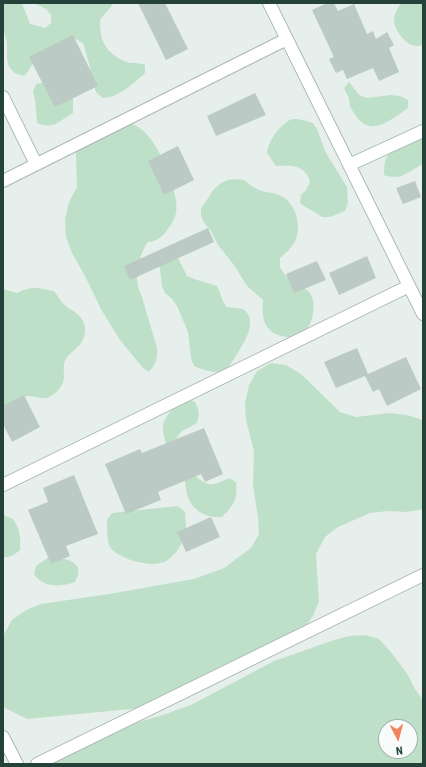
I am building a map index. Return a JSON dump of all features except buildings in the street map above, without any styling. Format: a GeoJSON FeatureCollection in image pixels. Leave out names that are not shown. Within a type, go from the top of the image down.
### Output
{"type":"FeatureCollection","features":[{"type":"Feature","properties":{"kind":"street"},"geometry":{"type":"LineString","coordinates":[[269,3],[423,314]]}},
{"type":"Feature","properties":{"kind":"street"},"geometry":{"type":"LineString","coordinates":[[3,180],[286,39]]}},
{"type":"Feature","properties":{"kind":"street"},"geometry":{"type":"LineString","coordinates":[[3,97],[36,164]]}},
{"type":"Feature","properties":{"kind":"street"},"geometry":{"type":"LineString","coordinates":[[349,165],[423,131]]}},
{"type":"Feature","properties":{"kind":"street"},"geometry":{"type":"LineString","coordinates":[[3,485],[409,286]]}},
{"type":"Feature","properties":{"kind":"street"},"geometry":{"type":"LineString","coordinates":[[36,764],[423,575]]}},
{"type":"Feature","properties":{"kind":"street"},"geometry":{"type":"LineString","coordinates":[[3,737],[17,764]]}},
{"type":"Feature","properties":{"kind":"green space"},"geometry":{"type":"Polygon","coordinates":[[[3,3],[22,3],[30,24],[45,28],[51,23],[51,15],[46,9],[34,3],[114,3],[100,20],[103,42],[118,58],[126,62],[145,65],[145,73],[120,93],[103,98],[96,92],[83,43],[76,39],[67,41],[37,56],[24,76],[15,73],[9,67],[7,59],[7,43],[3,28],[3,3]]]}},
{"type":"Feature","properties":{"kind":"green space"},"geometry":{"type":"Polygon","coordinates":[[[401,3],[423,3],[423,45],[417,46],[409,44],[396,29],[394,18],[401,3]]]}},
{"type":"Feature","properties":{"kind":"green space"},"geometry":{"type":"Polygon","coordinates":[[[44,82],[73,98],[73,113],[60,122],[48,126],[37,123],[33,92],[36,84],[44,82]]]}},
{"type":"Feature","properties":{"kind":"green space"},"geometry":{"type":"Polygon","coordinates":[[[349,82],[359,95],[366,98],[391,95],[400,96],[408,100],[408,108],[392,119],[378,126],[364,124],[357,118],[350,106],[349,99],[344,88],[349,82]]]}},
{"type":"Feature","properties":{"kind":"green space"},"geometry":{"type":"Polygon","coordinates":[[[298,119],[313,123],[317,129],[326,153],[347,187],[348,203],[345,211],[330,217],[322,217],[300,203],[301,195],[306,190],[310,182],[308,176],[298,167],[276,166],[267,153],[271,139],[281,127],[289,120],[298,119]]]}},
{"type":"Feature","properties":{"kind":"green space"},"geometry":{"type":"Polygon","coordinates":[[[116,120],[137,126],[152,141],[158,150],[173,188],[176,200],[176,213],[172,223],[160,238],[148,242],[139,261],[137,282],[157,348],[156,361],[149,372],[143,368],[120,340],[102,311],[72,253],[66,237],[65,219],[69,202],[77,187],[76,153],[79,145],[100,127],[108,122],[116,120]]]}},
{"type":"Feature","properties":{"kind":"green space"},"geometry":{"type":"Polygon","coordinates":[[[423,134],[423,164],[404,175],[390,177],[384,175],[385,163],[388,155],[402,145],[423,134]]]}},
{"type":"Feature","properties":{"kind":"green space"},"geometry":{"type":"Polygon","coordinates":[[[236,179],[246,181],[260,190],[286,199],[290,203],[296,215],[298,221],[298,234],[293,245],[280,258],[280,267],[289,279],[309,292],[313,300],[314,308],[313,316],[306,331],[295,337],[278,335],[269,329],[263,316],[263,300],[247,286],[234,265],[218,245],[201,216],[201,209],[214,189],[221,183],[236,179]]]}},
{"type":"Feature","properties":{"kind":"green space"},"geometry":{"type":"Polygon","coordinates":[[[176,254],[187,276],[217,286],[223,302],[227,307],[243,309],[249,316],[250,327],[246,338],[229,367],[223,371],[215,372],[194,366],[191,358],[188,332],[177,306],[165,293],[162,286],[159,261],[176,254]]]}},
{"type":"Feature","properties":{"kind":"green space"},"geometry":{"type":"Polygon","coordinates":[[[31,288],[54,291],[68,308],[82,319],[85,327],[85,335],[77,348],[66,358],[63,382],[56,392],[45,398],[27,396],[20,398],[3,409],[3,289],[17,293],[31,288]]]}},
{"type":"Feature","properties":{"kind":"green space"},"geometry":{"type":"Polygon","coordinates":[[[271,363],[286,365],[301,374],[340,412],[356,417],[389,413],[407,415],[423,420],[423,509],[407,512],[388,511],[370,513],[338,527],[325,537],[316,554],[319,601],[313,616],[302,631],[202,691],[185,698],[151,707],[27,719],[3,707],[3,636],[12,620],[26,610],[41,604],[194,579],[224,568],[251,548],[259,534],[253,485],[254,451],[246,420],[245,403],[249,385],[257,371],[271,363]]]}},
{"type":"Feature","properties":{"kind":"green space"},"geometry":{"type":"Polygon","coordinates":[[[185,400],[194,401],[199,414],[197,423],[182,431],[177,437],[184,459],[200,480],[207,483],[216,484],[229,478],[236,482],[236,497],[230,509],[222,517],[206,515],[198,511],[192,505],[188,498],[183,476],[164,438],[163,425],[166,417],[178,404],[185,400]]]}},
{"type":"Feature","properties":{"kind":"green space"},"geometry":{"type":"Polygon","coordinates":[[[178,506],[185,512],[186,532],[180,547],[168,560],[155,564],[141,563],[128,559],[110,547],[107,520],[112,513],[178,506]]]}},
{"type":"Feature","properties":{"kind":"green space"},"geometry":{"type":"Polygon","coordinates":[[[3,515],[13,519],[20,534],[20,550],[8,557],[3,557],[3,515]]]}},
{"type":"Feature","properties":{"kind":"green space"},"geometry":{"type":"Polygon","coordinates":[[[49,557],[62,558],[76,565],[78,575],[75,582],[64,585],[52,585],[38,579],[34,574],[36,566],[49,557]]]}},
{"type":"Feature","properties":{"kind":"green space"},"geometry":{"type":"Polygon","coordinates":[[[365,635],[379,639],[408,675],[415,689],[423,700],[423,764],[48,764],[119,728],[163,715],[193,704],[274,661],[349,636],[365,635]]]}}]}
